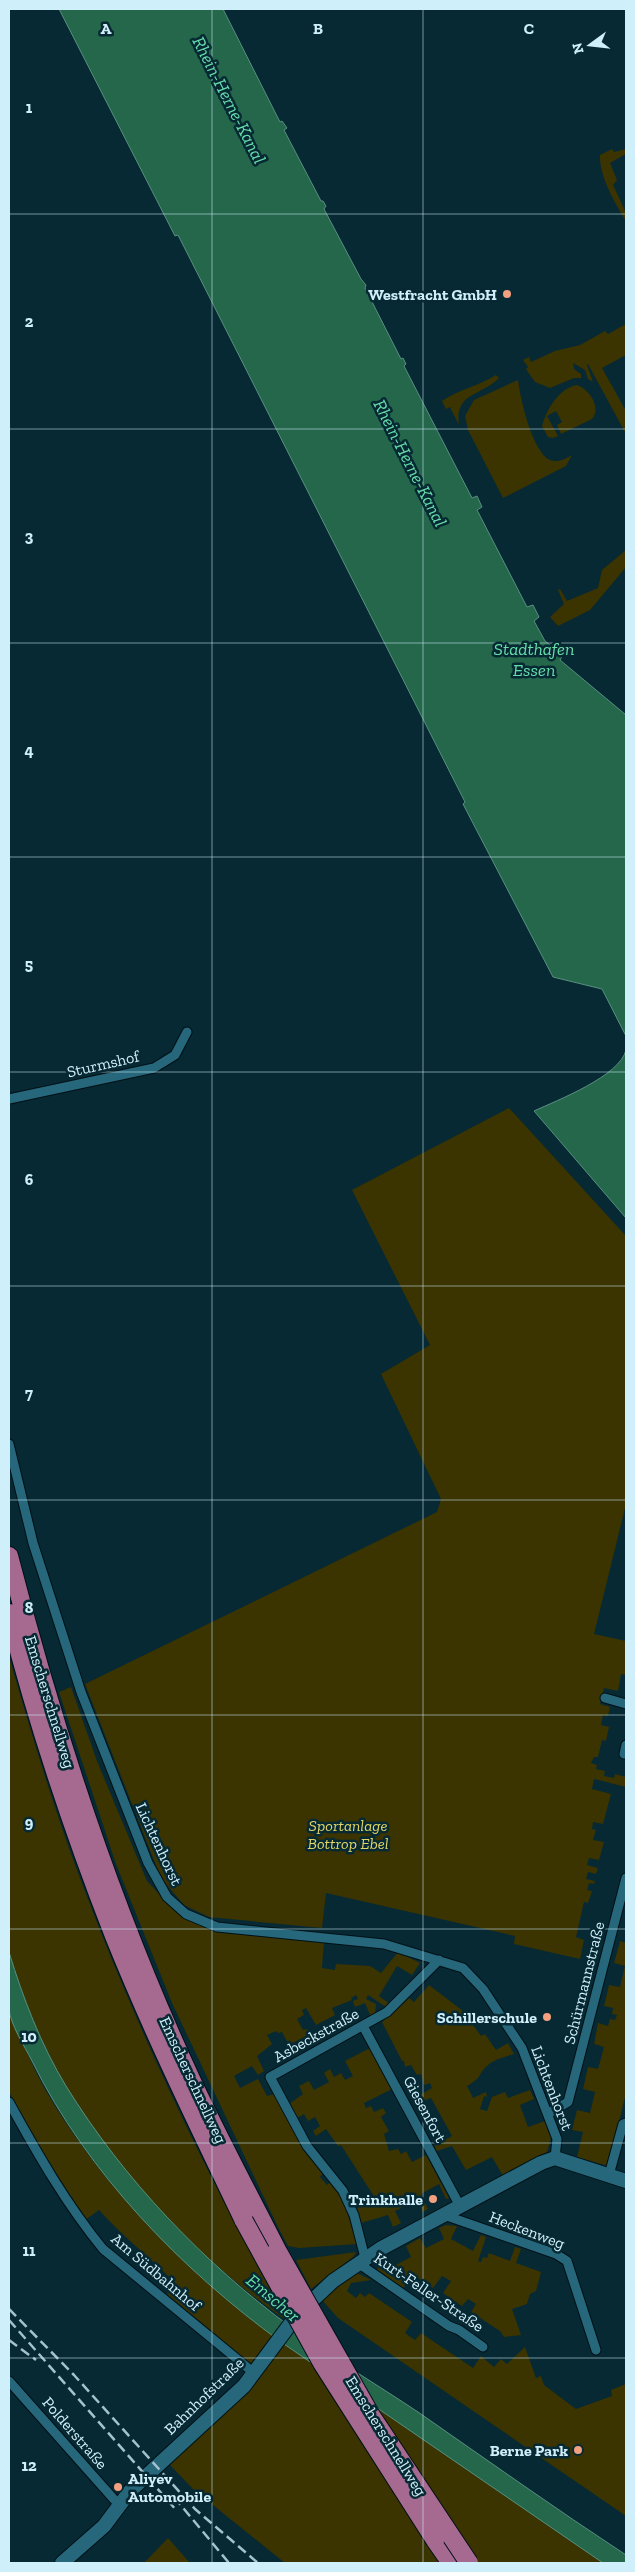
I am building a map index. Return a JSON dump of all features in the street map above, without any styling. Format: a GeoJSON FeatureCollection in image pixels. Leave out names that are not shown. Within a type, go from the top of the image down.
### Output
{"type":"FeatureCollection","features":[{"type":"Feature","properties":{"kind":"highway","name":"Emscherschnellweg"},"geometry":{"type":"LineString","coordinates":[[9,1556],[44,1687],[70,1768],[128,1930],[191,2078],[277,2250],[370,2414],[469,2563]]}},
{"type":"Feature","properties":{"kind":"highway","name":"Emscherschnellweg"},"geometry":{"type":"LineString","coordinates":[[9,1613],[27,1682],[56,1772],[115,1936],[178,2084],[244,2221],[322,2363],[451,2563]]}},
{"type":"Feature","properties":{"kind":"street","name":"Sturmshof"},"geometry":{"type":"LineString","coordinates":[[9,1099],[154,1068],[175,1054],[187,1032]]}},
{"type":"Feature","properties":{"kind":"street","name":"Lichtenhorst"},"geometry":{"type":"LineString","coordinates":[[9,1444],[33,1543],[81,1692],[148,1863],[167,1897],[186,1914],[217,1927],[384,1944],[462,1968],[474,1976],[522,2048],[549,2113],[557,2139],[555,2158]]}},
{"type":"Feature","properties":{"kind":"street"},"geometry":{"type":"LineString","coordinates":[[605,1698],[626,1704]]}},
{"type":"Feature","properties":{"kind":"street"},"geometry":{"type":"LineString","coordinates":[[626,1745],[624,1754],[626,1754]]}},
{"type":"Feature","properties":{"kind":"street","name":"Schürmannstraße"},"geometry":{"type":"LineString","coordinates":[[549,2113],[568,2102],[626,1878]]}},
{"type":"Feature","properties":{"kind":"street","name":"Asbeckstraße"},"geometry":{"type":"LineString","coordinates":[[362,2261],[354,2215],[343,2191],[307,2146],[270,2077],[363,2026],[393,2006],[439,1960]]}},
{"type":"Feature","properties":{"kind":"street","name":"Giesenfort"},"geometry":{"type":"LineString","coordinates":[[363,2026],[460,2206]]}},
{"type":"Feature","properties":{"kind":"street","name":"Am Südbahnhof"},"geometry":{"type":"LineString","coordinates":[[9,2102],[40,2157],[86,2229],[102,2249],[254,2373]]}},
{"type":"Feature","properties":{"kind":"street"},"geometry":{"type":"LineString","coordinates":[[609,2175],[623,2124],[626,2123]]}},
{"type":"Feature","properties":{"kind":"street"},"geometry":{"type":"LineString","coordinates":[[555,2158],[626,2181]]}},
{"type":"Feature","properties":{"kind":"street","name":"Bahnhofstraße"},"geometry":{"type":"LineString","coordinates":[[62,2563],[104,2526],[130,2490],[244,2386],[297,2315],[333,2281],[362,2261],[460,2206],[555,2158]]}},
{"type":"Feature","properties":{"kind":"street","name":"Heckenweg"},"geometry":{"type":"LineString","coordinates":[[444,2215],[556,2254],[567,2261],[596,2350]]}},
{"type":"Feature","properties":{"kind":"street","name":"Kurt-Feller-Straße"},"geometry":{"type":"LineString","coordinates":[[362,2261],[449,2326],[459,2330],[483,2347]]}},
{"type":"Feature","properties":{"kind":"street","name":"Polderstraße"},"geometry":{"type":"LineString","coordinates":[[9,2381],[119,2505]]}},
{"type":"Feature","properties":{"kind":"green space"},"geometry":{"type":"Polygon","coordinates":[[[612,149],[614,152],[626,149],[626,154],[610,163],[617,180],[613,185],[626,213],[626,221],[608,189],[600,163],[600,155],[612,149]]]}},
{"type":"Feature","properties":{"kind":"green space"},"geometry":{"type":"Polygon","coordinates":[[[626,324],[626,355],[602,368],[626,411],[626,434],[588,364],[593,382],[588,379],[585,370],[573,363],[574,369],[581,374],[581,378],[574,378],[550,388],[535,382],[526,369],[528,367],[523,360],[529,357],[531,362],[555,351],[580,345],[605,331],[608,334],[626,324]]]}},
{"type":"Feature","properties":{"kind":"green space"},"geometry":{"type":"Polygon","coordinates":[[[496,375],[499,378],[492,384],[470,396],[465,401],[459,415],[459,425],[450,407],[446,409],[442,401],[455,393],[496,375]]]}},
{"type":"Feature","properties":{"kind":"green space"},"geometry":{"type":"Polygon","coordinates":[[[518,380],[528,423],[538,447],[550,460],[559,461],[572,455],[566,466],[503,498],[468,430],[465,416],[474,400],[518,380]]]}},
{"type":"Feature","properties":{"kind":"green space"},"geometry":{"type":"Polygon","coordinates":[[[577,385],[586,390],[593,399],[596,410],[595,415],[592,419],[561,434],[557,425],[562,422],[556,411],[547,416],[558,436],[548,437],[542,426],[547,413],[559,395],[577,385]]]}},
{"type":"Feature","properties":{"kind":"green space"},"geometry":{"type":"Polygon","coordinates":[[[626,550],[626,567],[590,610],[558,626],[550,617],[564,604],[558,590],[560,589],[567,601],[598,588],[602,570],[626,550]]]}},
{"type":"Feature","properties":{"kind":"green space","name":"Sportanlage Bottrop Ebel"},"geometry":{"type":"Polygon","coordinates":[[[509,1108],[626,1236],[626,1504],[594,1634],[626,1641],[626,1675],[621,1674],[618,1691],[604,1688],[600,1704],[610,1707],[608,1716],[603,1715],[601,1725],[609,1727],[606,1741],[602,1740],[598,1757],[594,1757],[591,1763],[597,1765],[596,1769],[605,1771],[604,1776],[614,1778],[615,1774],[626,1777],[626,1787],[594,1779],[592,1789],[611,1794],[603,1824],[593,1822],[592,1829],[596,1830],[593,1840],[604,1842],[599,1860],[589,1858],[587,1865],[598,1868],[596,1874],[588,1872],[586,1879],[595,1881],[594,1884],[589,1883],[587,1890],[592,1891],[588,1903],[584,1902],[576,1937],[584,1940],[580,1959],[514,1944],[515,1936],[326,1893],[322,1928],[209,1917],[184,1905],[161,1878],[85,1684],[437,1512],[441,1499],[381,1374],[430,1345],[352,1190],[509,1108]]]}},
{"type":"Feature","properties":{"kind":"green space"},"geometry":{"type":"Polygon","coordinates":[[[9,1657],[61,1825],[126,1994],[176,2105],[230,2215],[288,2322],[256,2298],[194,2245],[136,2184],[86,2119],[65,2085],[33,2020],[9,1952],[9,1657]]]}},
{"type":"Feature","properties":{"kind":"green space"},"geometry":{"type":"Polygon","coordinates":[[[71,1687],[97,1761],[147,1881],[174,1910],[191,1921],[206,1927],[324,1940],[322,1968],[335,1970],[336,1964],[370,1966],[381,1973],[398,1952],[420,1963],[412,1975],[397,1966],[379,1996],[390,2004],[386,2007],[368,1995],[366,1999],[376,2004],[375,2015],[371,2017],[365,2003],[355,2007],[353,2001],[358,1999],[356,1995],[351,1998],[352,2000],[332,2008],[335,2015],[316,2025],[306,2008],[302,2010],[304,2015],[297,2019],[303,2030],[307,2029],[310,2034],[289,2045],[282,2032],[278,2033],[276,2031],[267,2035],[272,2044],[257,2056],[264,2071],[258,2075],[252,2066],[234,2076],[240,2088],[258,2079],[267,2096],[274,2094],[304,2147],[323,2173],[320,2177],[327,2185],[331,2181],[336,2188],[347,2211],[357,2244],[299,2248],[288,2246],[277,2225],[172,2003],[116,1864],[59,1692],[71,1687]]]}},
{"type":"Feature","properties":{"kind":"green space"},"geometry":{"type":"Polygon","coordinates":[[[620,1941],[626,1943],[626,2093],[608,2166],[577,2157],[583,2132],[572,2130],[577,2110],[590,2113],[595,2092],[583,2089],[588,2067],[598,2069],[604,2047],[594,2044],[598,2023],[608,2026],[610,2019],[615,2020],[617,2015],[612,2014],[613,2008],[604,2006],[609,1985],[620,1987],[625,1966],[614,1963],[620,1941]]]}},
{"type":"Feature","properties":{"kind":"green space"},"geometry":{"type":"Polygon","coordinates":[[[429,1985],[463,2011],[481,2036],[485,2034],[496,2050],[508,2043],[514,2054],[499,2058],[490,2064],[478,2078],[467,2086],[473,2098],[486,2092],[487,2097],[484,2096],[480,2109],[487,2111],[492,2097],[505,2092],[508,2098],[530,2090],[534,2099],[520,2105],[528,2127],[545,2121],[551,2138],[547,2152],[503,2176],[492,2157],[466,2170],[452,2146],[437,2151],[434,2146],[452,2136],[431,2098],[423,2101],[420,2095],[432,2088],[430,2083],[424,2085],[421,2074],[417,2075],[411,2065],[405,2067],[404,2061],[402,2061],[382,2022],[409,1998],[414,2002],[429,1985]]]}},
{"type":"Feature","properties":{"kind":"green space"},"geometry":{"type":"Polygon","coordinates":[[[9,2010],[43,2086],[95,2163],[150,2227],[180,2257],[243,2313],[275,2337],[252,2365],[167,2294],[175,2283],[99,2210],[85,2220],[45,2156],[9,2092],[9,2010]]]}},
{"type":"Feature","properties":{"kind":"green space"},"geometry":{"type":"Polygon","coordinates":[[[370,2048],[392,2089],[364,2103],[366,2108],[371,2106],[374,2112],[383,2108],[386,2113],[381,2117],[389,2131],[384,2134],[389,2151],[398,2149],[401,2154],[406,2151],[412,2162],[426,2155],[449,2198],[446,2199],[439,2184],[421,2194],[428,2209],[423,2212],[417,2200],[395,2211],[401,2223],[393,2227],[388,2215],[361,2223],[357,2208],[375,2198],[341,2145],[338,2146],[326,2129],[316,2136],[313,2131],[320,2126],[315,2117],[308,2121],[304,2114],[297,2118],[289,2104],[303,2094],[299,2086],[309,2081],[314,2090],[329,2082],[324,2073],[330,2069],[334,2077],[341,2073],[345,2080],[353,2076],[345,2061],[370,2048]]]}},
{"type":"Feature","properties":{"kind":"green space"},"geometry":{"type":"Polygon","coordinates":[[[446,2225],[457,2226],[451,2239],[473,2251],[481,2235],[486,2237],[478,2261],[481,2262],[483,2257],[487,2258],[489,2253],[510,2261],[515,2247],[521,2249],[516,2263],[541,2272],[536,2291],[530,2294],[527,2304],[512,2309],[521,2335],[504,2337],[500,2331],[471,2312],[476,2304],[468,2299],[462,2306],[443,2293],[451,2281],[442,2276],[433,2288],[414,2275],[403,2288],[378,2270],[377,2263],[385,2256],[392,2267],[411,2257],[406,2246],[420,2238],[426,2248],[444,2239],[439,2228],[446,2225]]]}},
{"type":"Feature","properties":{"kind":"green space"},"geometry":{"type":"Polygon","coordinates":[[[356,2252],[353,2257],[311,2289],[296,2260],[356,2252]]]}},
{"type":"Feature","properties":{"kind":"green space"},"geometry":{"type":"Polygon","coordinates":[[[357,2273],[371,2280],[351,2283],[347,2291],[356,2298],[360,2293],[365,2297],[369,2293],[412,2322],[405,2333],[415,2340],[421,2333],[473,2368],[481,2356],[494,2367],[501,2359],[507,2364],[525,2347],[536,2378],[541,2376],[544,2385],[576,2409],[612,2396],[611,2390],[626,2384],[626,2516],[338,2318],[321,2299],[357,2273]]]}},
{"type":"Feature","properties":{"kind":"green space"},"geometry":{"type":"Polygon","coordinates":[[[281,2342],[603,2563],[478,2563],[410,2465],[349,2421],[440,2563],[285,2563],[193,2489],[169,2464],[223,2415],[257,2379],[281,2342]]]}},
{"type":"Feature","properties":{"kind":"green space"},"geometry":{"type":"Polygon","coordinates":[[[168,2538],[190,2563],[144,2563],[168,2538]]]}},
{"type":"Feature","properties":{"kind":"water"},"geometry":{"type":"Polygon","coordinates":[[[59,9],[223,9],[280,122],[282,121],[287,128],[284,130],[321,201],[326,206],[324,209],[366,285],[365,288],[401,359],[403,358],[406,364],[404,366],[472,498],[477,496],[482,507],[477,510],[527,607],[533,605],[539,617],[534,621],[545,641],[563,655],[560,660],[626,715],[626,1036],[602,989],[553,977],[463,804],[465,802],[178,235],[175,236],[59,9]]]}},
{"type":"Feature","properties":{"kind":"water"},"geometry":{"type":"Polygon","coordinates":[[[626,1050],[626,1218],[534,1111],[572,1094],[601,1078],[621,1060],[626,1050]]]}},
{"type":"Feature","properties":{"kind":"water"},"geometry":{"type":"Polygon","coordinates":[[[9,1952],[33,2021],[66,2086],[113,2154],[140,2187],[197,2248],[259,2303],[292,2328],[626,2555],[626,2563],[603,2563],[281,2342],[244,2314],[173,2251],[109,2180],[80,2142],[54,2102],[12,2022],[8,2002],[9,1952]]]}},
{"type":"Feature","properties":{"kind":"railway"},"geometry":{"type":"LineString","coordinates":[[9,2309],[74,2375],[195,2509],[258,2563]]}},
{"type":"Feature","properties":{"kind":"railway"},"geometry":{"type":"LineString","coordinates":[[9,2320],[177,2511]]}},
{"type":"Feature","properties":{"kind":"railway"},"geometry":{"type":"LineString","coordinates":[[9,2340],[36,2360]]}},
{"type":"Feature","properties":{"kind":"railway"},"geometry":{"type":"LineString","coordinates":[[174,2497],[229,2563]]}},
{"type":"Feature","properties":{"kind":"place","name":"Westfracht GmbH"},"geometry":{"type":"Point","coordinates":[507,294]}},
{"type":"Feature","properties":{"kind":"place","name":"Schillerschule"},"geometry":{"type":"Point","coordinates":[547,2017]}},
{"type":"Feature","properties":{"kind":"place","name":"Trinkhalle"},"geometry":{"type":"Point","coordinates":[433,2199]}},
{"type":"Feature","properties":{"kind":"place","name":"Berne Park"},"geometry":{"type":"Point","coordinates":[578,2450]}},
{"type":"Feature","properties":{"kind":"place","name":"Aliyev Automobile"},"geometry":{"type":"Point","coordinates":[118,2487]}},
{"type":"Feature","properties":{"kind":"water label","name":"Rhein-Herne-Kanal"},"geometry":{"type":"Point","coordinates":[229,100]}},
{"type":"Feature","properties":{"kind":"water label","name":"Rhein-Herne-Kanal"},"geometry":{"type":"Point","coordinates":[410,463]}},
{"type":"Feature","properties":{"kind":"water label","name":"Stadthafen Essen"},"geometry":{"type":"Point","coordinates":[534,660]}},
{"type":"Feature","properties":{"kind":"water label","name":"Emscher"},"geometry":{"type":"Point","coordinates":[273,2298]}}]}
